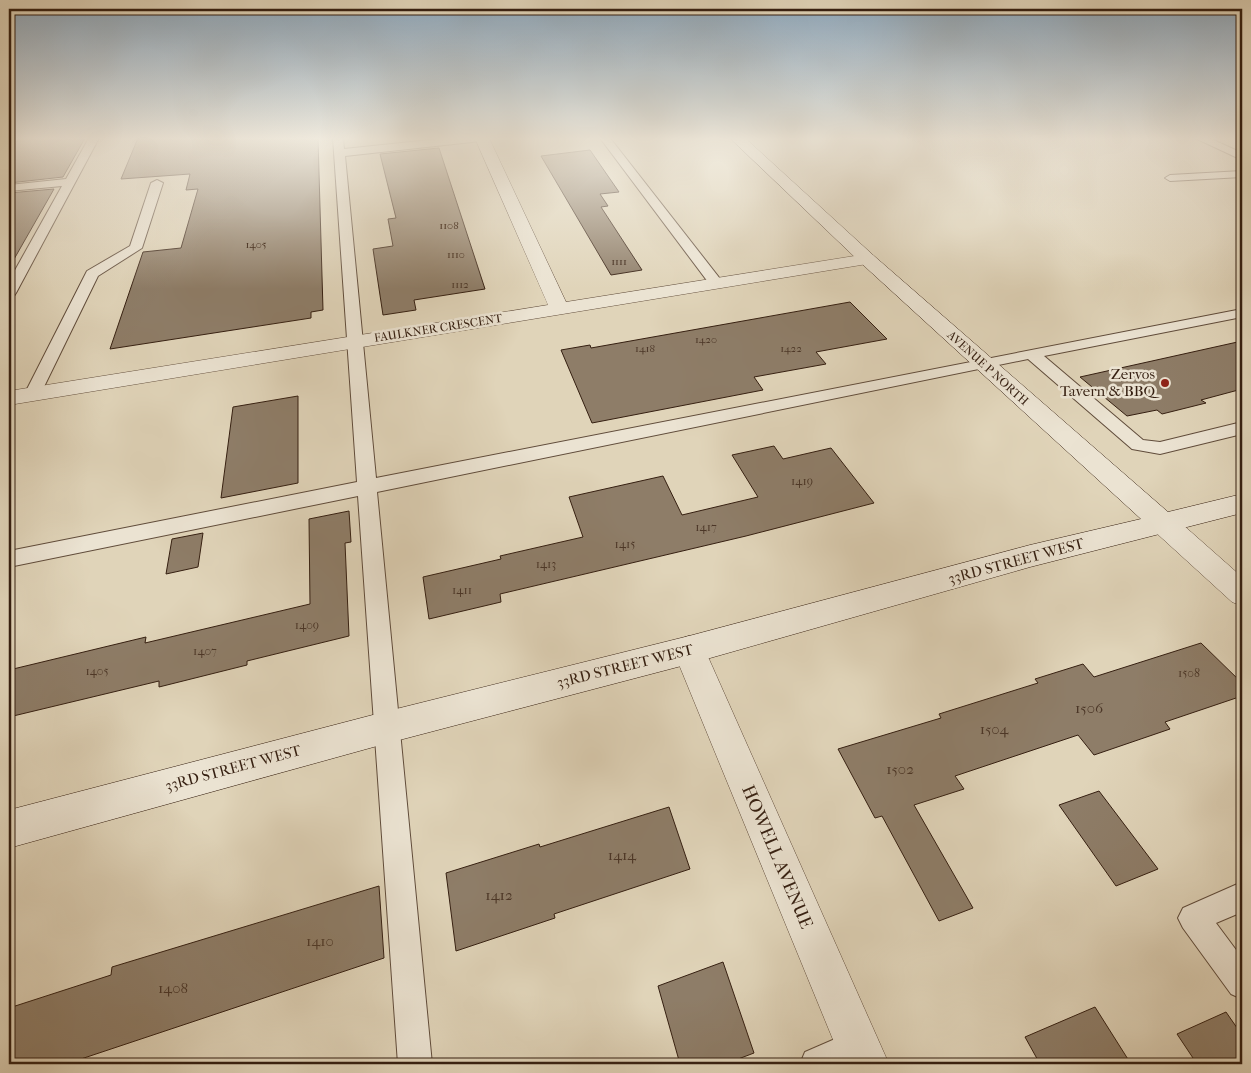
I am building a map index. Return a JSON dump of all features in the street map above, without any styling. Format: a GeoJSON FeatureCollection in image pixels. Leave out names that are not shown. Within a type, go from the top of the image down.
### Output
{"type":"FeatureCollection","features":[{"type":"Feature","properties":{"kind":"main road"},"geometry":{"type":"LineString","coordinates":[[505,188],[559,308]]}},
{"type":"Feature","properties":{"kind":"main road","name":"AVENUE P NORTH"},"geometry":{"type":"LineString","coordinates":[[791,188],[867,259],[1242,594]]}},
{"type":"Feature","properties":{"kind":"main road","name":"FAULKNER CRESCENT"},"geometry":{"type":"LineString","coordinates":[[9,398],[867,259]]}},
{"type":"Feature","properties":{"kind":"main road","name":"33RD STREET WEST"},"geometry":{"type":"LineString","coordinates":[[9,829],[388,727],[689,650],[1020,559],[1242,504]]}},
{"type":"Feature","properties":{"kind":"main road","name":"HOWELL AVENUE"},"geometry":{"type":"LineString","coordinates":[[689,650],[862,1055]]}},
{"type":"Feature","properties":{"kind":"lane"},"geometry":{"type":"LineString","coordinates":[[9,293],[67,188]]}},
{"type":"Feature","properties":{"kind":"lane"},"geometry":{"type":"LineString","coordinates":[[32,394],[92,274],[136,248],[155,188]]}},
{"type":"Feature","properties":{"kind":"lane"},"geometry":{"type":"LineString","coordinates":[[343,188],[415,1064]]}},
{"type":"Feature","properties":{"kind":"lane"},"geometry":{"type":"LineString","coordinates":[[643,188],[716,283]]}},
{"type":"Feature","properties":{"kind":"lane"},"geometry":{"type":"LineString","coordinates":[[9,559],[983,362],[1242,313]]}},
{"type":"Feature","properties":{"kind":"lane"},"geometry":{"type":"LineString","coordinates":[[1224,316],[1242,327]]}},
{"type":"Feature","properties":{"kind":"lane"},"geometry":{"type":"LineString","coordinates":[[1032,354],[1138,445],[1160,448],[1238,434]]}},
{"type":"Feature","properties":{"kind":"lane"},"geometry":{"type":"LineString","coordinates":[[1242,897],[1193,918],[1242,983]]}},
{"type":"Feature","properties":{"kind":"lane"},"geometry":{"type":"LineString","coordinates":[[817,1064],[862,1055]]}},
{"type":"Feature","properties":{"kind":"building"},"geometry":{"type":"Polygon","coordinates":[[[186,188],[319,188],[323,310],[311,312],[311,318],[110,349],[143,252],[181,248],[198,189],[186,190],[186,188]]]}},
{"type":"Feature","properties":{"kind":"building"},"geometry":{"type":"Polygon","coordinates":[[[389,188],[452,188],[485,289],[414,300],[416,310],[383,315],[373,249],[393,246],[388,219],[396,218],[389,188]]]}},
{"type":"Feature","properties":{"kind":"building"},"geometry":{"type":"Polygon","coordinates":[[[560,188],[616,188],[619,192],[600,194],[608,206],[601,207],[642,270],[611,275],[560,188]]]}},
{"type":"Feature","properties":{"kind":"building"},"geometry":{"type":"Polygon","coordinates":[[[54,189],[9,268],[9,193],[54,189]]]}},
{"type":"Feature","properties":{"kind":"building"},"geometry":{"type":"Polygon","coordinates":[[[850,302],[887,339],[816,352],[826,364],[754,377],[763,390],[592,423],[561,350],[590,345],[591,348],[850,302]]]}},
{"type":"Feature","properties":{"kind":"building","name":"Zervos Tavern & BBQ"},"geometry":{"type":"Polygon","coordinates":[[[1242,341],[1242,389],[1201,400],[1206,403],[1162,414],[1157,410],[1127,416],[1080,377],[1242,341]]]}},
{"type":"Feature","properties":{"kind":"building"},"geometry":{"type":"Polygon","coordinates":[[[298,396],[298,483],[221,498],[233,407],[298,396]]]}},
{"type":"Feature","properties":{"kind":"building"},"geometry":{"type":"Polygon","coordinates":[[[774,446],[783,459],[831,448],[874,503],[746,536],[500,594],[501,602],[429,619],[423,577],[501,559],[500,556],[583,537],[569,497],[663,476],[682,515],[758,497],[732,455],[774,446]]]}},
{"type":"Feature","properties":{"kind":"building"},"geometry":{"type":"Polygon","coordinates":[[[349,511],[351,542],[345,543],[349,636],[247,661],[247,665],[159,687],[159,681],[9,717],[9,670],[146,637],[145,643],[310,604],[309,519],[349,511]]]}},
{"type":"Feature","properties":{"kind":"building"},"geometry":{"type":"Polygon","coordinates":[[[203,533],[198,567],[166,574],[172,539],[203,533]]]}},
{"type":"Feature","properties":{"kind":"building"},"geometry":{"type":"Polygon","coordinates":[[[1201,643],[1242,683],[1242,696],[1165,722],[1170,729],[1094,755],[1078,735],[955,776],[964,789],[914,805],[973,908],[939,921],[882,816],[875,818],[838,749],[941,718],[939,714],[1038,683],[1035,679],[1083,664],[1094,677],[1201,643]]]}},
{"type":"Feature","properties":{"kind":"building"},"geometry":{"type":"Polygon","coordinates":[[[1099,791],[1158,869],[1116,886],[1059,805],[1099,791]]]}},
{"type":"Feature","properties":{"kind":"building"},"geometry":{"type":"Polygon","coordinates":[[[669,807],[690,869],[554,914],[555,918],[456,951],[446,873],[539,844],[540,847],[669,807]]]}},
{"type":"Feature","properties":{"kind":"building"},"geometry":{"type":"Polygon","coordinates":[[[379,886],[384,958],[66,1064],[9,1064],[9,1008],[111,975],[112,967],[379,886]]]}},
{"type":"Feature","properties":{"kind":"building"},"geometry":{"type":"Polygon","coordinates":[[[723,962],[754,1053],[725,1064],[680,1064],[658,986],[723,962]]]}},
{"type":"Feature","properties":{"kind":"building"},"geometry":{"type":"Polygon","coordinates":[[[1095,1007],[1131,1064],[1040,1064],[1025,1037],[1095,1007]]]}},
{"type":"Feature","properties":{"kind":"building"},"geometry":{"type":"Polygon","coordinates":[[[1226,1012],[1242,1035],[1242,1064],[1197,1064],[1177,1034],[1226,1012]]]}},
{"type":"Feature","properties":{"kind":"place","name":"Zervos Tavern & BBQ"},"geometry":{"type":"Point","coordinates":[1165,383]}}]}
